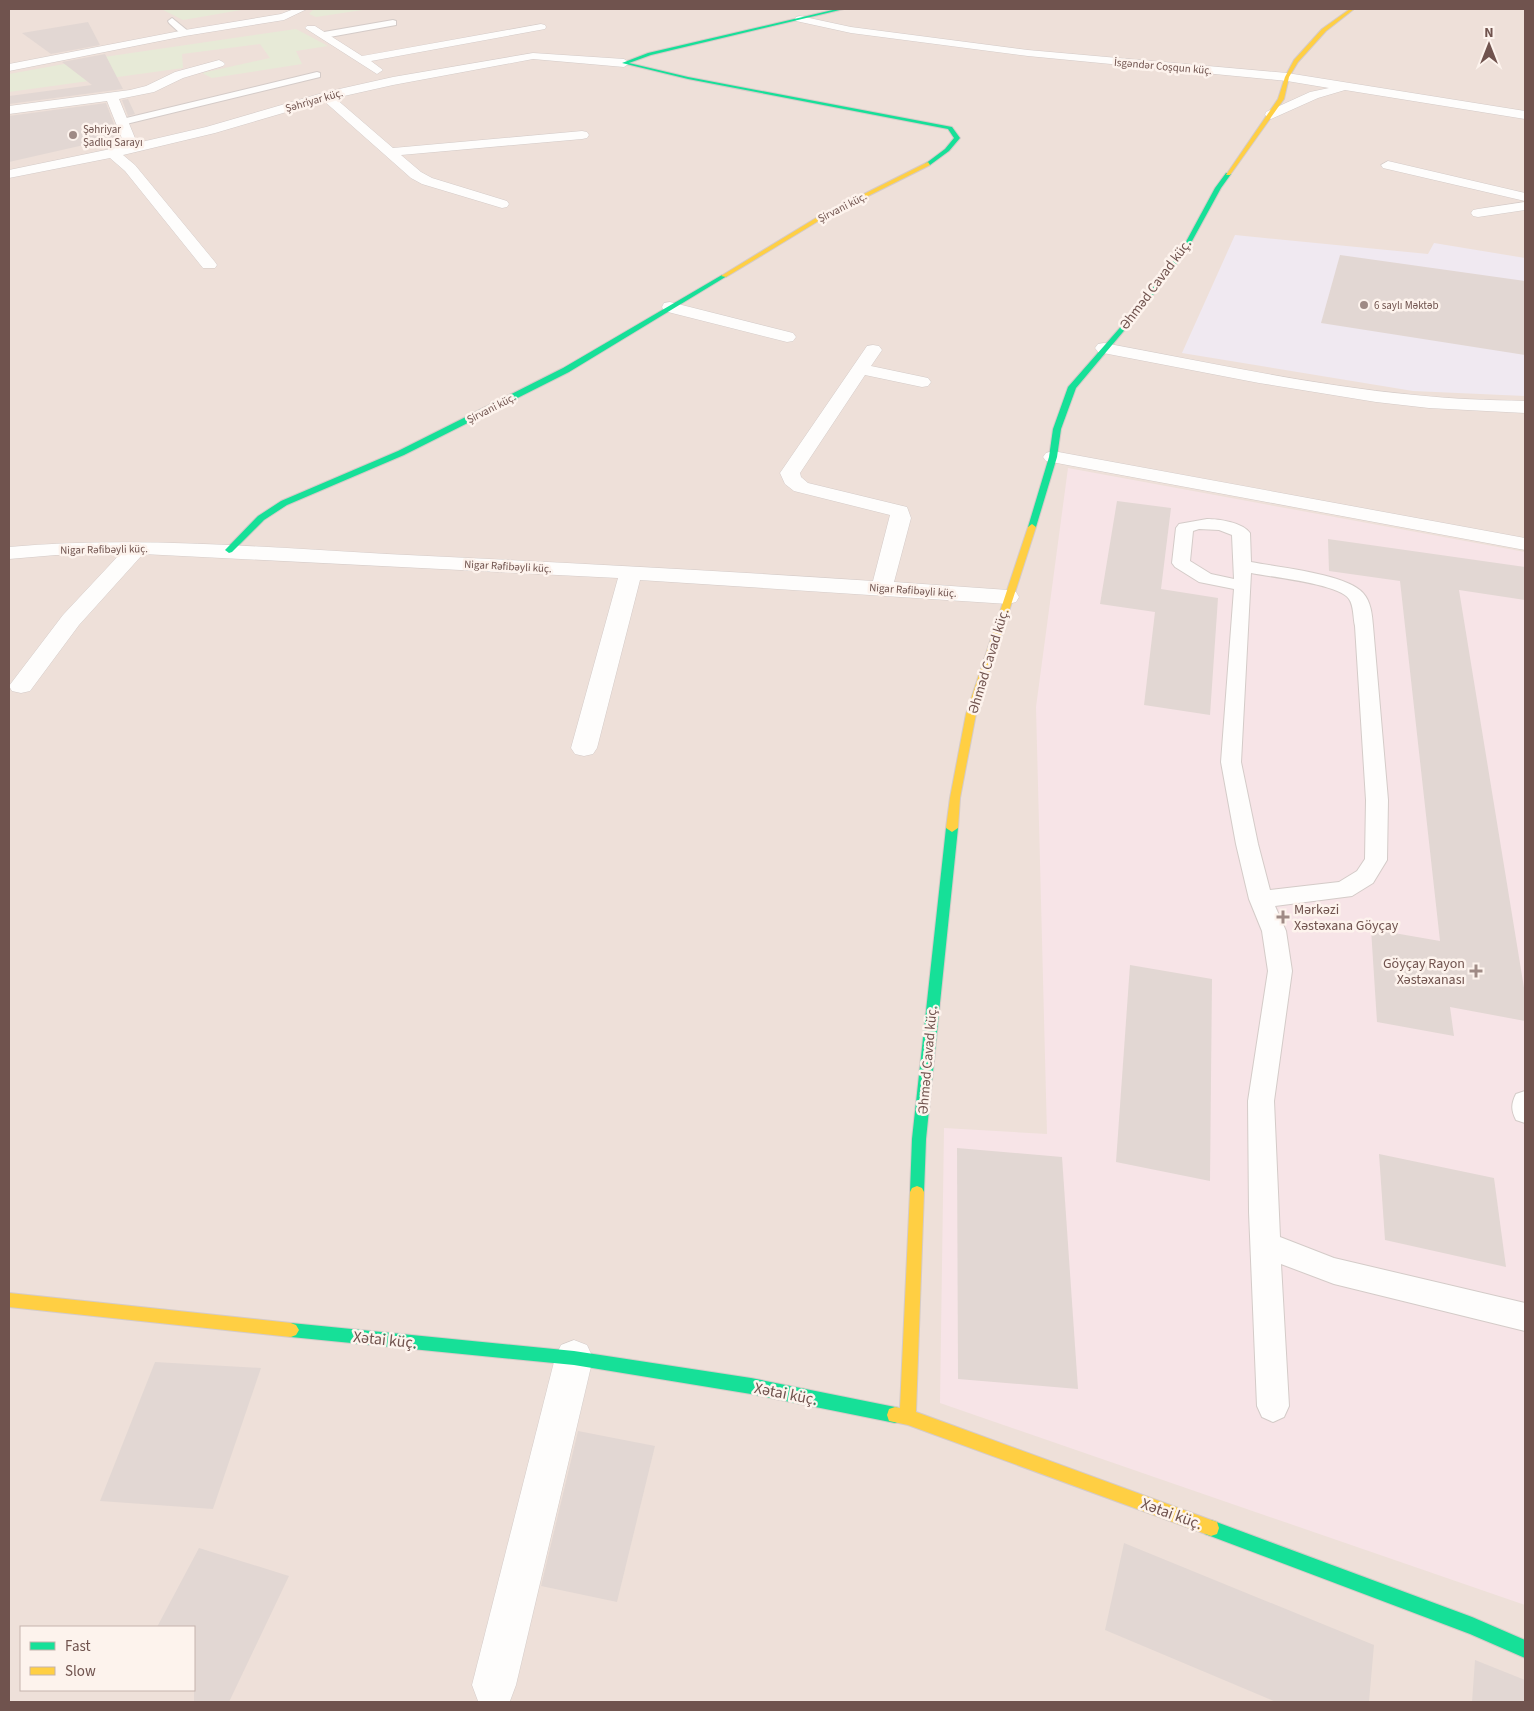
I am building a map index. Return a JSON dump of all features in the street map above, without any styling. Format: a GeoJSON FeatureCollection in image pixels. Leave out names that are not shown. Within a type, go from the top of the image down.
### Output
{"type":"FeatureCollection","features":[{"type":"Feature","properties":{"kind":"street"},"geometry":{"type":"LineString","coordinates":[[9,68],[185,32],[284,17],[302,9]]}},
{"type":"Feature","properties":{"kind":"street"},"geometry":{"type":"LineString","coordinates":[[624,63],[650,54],[842,9]]}},
{"type":"Feature","properties":{"kind":"street","name":"Əhməd Cavad küç."},"geometry":{"type":"LineString","coordinates":[[908,1417],[919,1139],[955,798],[971,714],[1043,494],[1054,457],[1056,429],[1072,387],[1141,307],[1184,251],[1218,188],[1281,99],[1287,76],[1296,60],[1324,30],[1352,9]]}},
{"type":"Feature","properties":{"kind":"street","name":"İsgəndər Coşqun küç."},"geometry":{"type":"LineString","coordinates":[[800,19],[851,30],[1028,53],[1287,76],[1525,115]]}},
{"type":"Feature","properties":{"kind":"street"},"geometry":{"type":"LineString","coordinates":[[363,60],[541,27]]}},
{"type":"Feature","properties":{"kind":"street"},"geometry":{"type":"LineString","coordinates":[[312,28],[392,81]]}},
{"type":"Feature","properties":{"kind":"street","name":"Şəhriyar küç."},"geometry":{"type":"LineString","coordinates":[[9,174],[114,153],[260,117],[326,96],[392,81],[533,56],[624,63]]}},
{"type":"Feature","properties":{"kind":"street","name":"Şirvani küç."},"geometry":{"type":"LineString","coordinates":[[229,550],[261,518],[284,503],[401,453],[566,370],[818,219],[932,162],[948,150],[957,138],[956,132],[939,125],[688,78],[624,63]]}},
{"type":"Feature","properties":{"kind":"street"},"geometry":{"type":"LineString","coordinates":[[9,110],[142,92],[179,75],[219,64]]}},
{"type":"Feature","properties":{"kind":"street"},"geometry":{"type":"LineString","coordinates":[[1271,115],[1314,95],[1347,87]]}},
{"type":"Feature","properties":{"kind":"street"},"geometry":{"type":"LineString","coordinates":[[326,96],[390,152],[427,181],[502,204]]}},
{"type":"Feature","properties":{"kind":"street"},"geometry":{"type":"LineString","coordinates":[[112,97],[132,148]]}},
{"type":"Feature","properties":{"kind":"street"},"geometry":{"type":"LineString","coordinates":[[390,152],[582,135]]}},
{"type":"Feature","properties":{"kind":"street"},"geometry":{"type":"LineString","coordinates":[[114,153],[130,168],[209,265]]}},
{"type":"Feature","properties":{"kind":"street"},"geometry":{"type":"LineString","coordinates":[[1388,165],[1525,197]]}},
{"type":"Feature","properties":{"kind":"street"},"geometry":{"type":"LineString","coordinates":[[1478,213],[1525,206]]}},
{"type":"Feature","properties":{"kind":"street"},"geometry":{"type":"LineString","coordinates":[[670,307],[787,337]]}},
{"type":"Feature","properties":{"kind":"street"},"geometry":{"type":"LineString","coordinates":[[1104,348],[1297,384],[1369,395],[1452,404],[1525,407]]}},
{"type":"Feature","properties":{"kind":"street"},"geometry":{"type":"LineString","coordinates":[[873,350],[790,473],[792,480],[802,487],[900,511],[901,518],[882,587]]}},
{"type":"Feature","properties":{"kind":"street"},"geometry":{"type":"LineString","coordinates":[[860,369],[922,382]]}},
{"type":"Feature","properties":{"kind":"street"},"geometry":{"type":"LineString","coordinates":[[1054,457],[1525,544]]}},
{"type":"Feature","properties":{"kind":"street"},"geometry":{"type":"LineString","coordinates":[[21,686],[71,620],[138,547]]}},
{"type":"Feature","properties":{"kind":"street","name":"Nigar Rəfibəyli küç."},"geometry":{"type":"LineString","coordinates":[[9,553],[32,550],[138,547],[229,550],[882,587],[1008,597]]}},
{"type":"Feature","properties":{"kind":"street"},"geometry":{"type":"LineString","coordinates":[[584,748],[631,572]]}},
{"type":"Feature","properties":{"kind":"street","name":"Xətai küç."},"geometry":{"type":"LineString","coordinates":[[9,1300],[164,1318],[574,1358],[751,1386],[908,1417],[1316,1567],[1472,1626],[1525,1649]]}},
{"type":"Feature","properties":{"kind":"street"},"geometry":{"type":"LineString","coordinates":[[494,1685],[574,1358]]}},
{"type":"Feature","properties":{"kind":"lane"},"geometry":{"type":"LineString","coordinates":[[172,21],[185,32]]}},
{"type":"Feature","properties":{"kind":"lane"},"geometry":{"type":"LineString","coordinates":[[324,35],[393,23]]}},
{"type":"Feature","properties":{"kind":"lane"},"geometry":{"type":"LineString","coordinates":[[122,122],[317,75]]}},
{"type":"Feature","properties":{"kind":"lane"},"geometry":{"type":"LineString","coordinates":[[1261,899],[1344,890],[1365,877],[1376,860],[1376,800],[1364,626],[1359,598],[1350,589],[1339,584],[1243,576],[1231,762],[1247,844],[1261,899],[1274,931],[1280,971],[1262,1101],[1263,1212],[1273,1406]]}},
{"type":"Feature","properties":{"kind":"lane"},"geometry":{"type":"LineString","coordinates":[[1525,1102],[1525,1112]]}},
{"type":"Feature","properties":{"kind":"lane"},"geometry":{"type":"LineString","coordinates":[[1266,1245],[1334,1271],[1525,1317]]}},
{"type":"Feature","properties":{"kind":"shaded area"},"geometry":{"type":"Polygon","coordinates":[[[9,9],[1525,9],[1525,1702],[9,1702],[9,9]]]}},
{"type":"Feature","properties":{"kind":"shaded area","name":"6 saylı Məktəb"},"geometry":{"type":"Polygon","coordinates":[[[1235,235],[1428,254],[1434,243],[1525,258],[1525,396],[1413,391],[1182,353],[1235,235]]]}},
{"type":"Feature","properties":{"kind":"shaded area","name":"Mərkəzi Xəstəxana Göyçay"},"geometry":{"type":"Polygon","coordinates":[[[1068,468],[1525,552],[1525,1605],[940,1403],[944,1128],[1047,1134],[1036,707],[1068,468]]]}},
{"type":"Feature","properties":{"kind":"green space"},"geometry":{"type":"Polygon","coordinates":[[[161,9],[247,9],[183,20],[161,9]]]}},
{"type":"Feature","properties":{"kind":"green space"},"geometry":{"type":"Polygon","coordinates":[[[314,9],[369,9],[316,17],[309,14],[314,9]]]}},
{"type":"Feature","properties":{"kind":"green space"},"geometry":{"type":"Polygon","coordinates":[[[296,29],[328,46],[296,51],[302,64],[212,78],[202,73],[270,58],[260,44],[182,54],[183,68],[9,92],[9,74],[97,58],[296,29]]]}},
{"type":"Feature","properties":{"kind":"building"},"geometry":{"type":"Polygon","coordinates":[[[88,22],[100,45],[51,54],[22,33],[88,22]]]}},
{"type":"Feature","properties":{"kind":"building"},"geometry":{"type":"Polygon","coordinates":[[[105,54],[123,89],[9,104],[9,96],[92,85],[62,62],[105,54]]]}},
{"type":"Feature","properties":{"kind":"building"},"geometry":{"type":"Polygon","coordinates":[[[128,99],[135,114],[128,116],[122,100],[128,99]]]}},
{"type":"Feature","properties":{"kind":"building"},"geometry":{"type":"Polygon","coordinates":[[[106,103],[119,137],[9,162],[9,116],[106,103]]]}},
{"type":"Feature","properties":{"kind":"building"},"geometry":{"type":"Polygon","coordinates":[[[1340,255],[1525,281],[1525,355],[1321,323],[1340,255]]]}},
{"type":"Feature","properties":{"kind":"building"},"geometry":{"type":"Polygon","coordinates":[[[1117,501],[1171,508],[1161,589],[1218,598],[1210,715],[1144,705],[1155,612],[1100,604],[1117,501]]]}},
{"type":"Feature","properties":{"kind":"building"},"geometry":{"type":"Polygon","coordinates":[[[1328,539],[1525,567],[1525,600],[1459,590],[1525,994],[1525,1021],[1450,1007],[1454,1036],[1377,1022],[1371,929],[1440,941],[1400,581],[1329,571],[1328,539]]]}},
{"type":"Feature","properties":{"kind":"building"},"geometry":{"type":"Polygon","coordinates":[[[1130,965],[1212,979],[1210,1181],[1116,1162],[1130,965]]]}},
{"type":"Feature","properties":{"kind":"building"},"geometry":{"type":"Polygon","coordinates":[[[957,1148],[1062,1157],[1078,1389],[958,1379],[957,1148]]]}},
{"type":"Feature","properties":{"kind":"building"},"geometry":{"type":"Polygon","coordinates":[[[1379,1154],[1494,1178],[1506,1267],[1385,1240],[1379,1154]]]}},
{"type":"Feature","properties":{"kind":"building"},"geometry":{"type":"Polygon","coordinates":[[[155,1362],[261,1368],[213,1509],[100,1501],[155,1362]]]}},
{"type":"Feature","properties":{"kind":"building"},"geometry":{"type":"Polygon","coordinates":[[[578,1431],[655,1446],[617,1602],[541,1586],[578,1431]]]}},
{"type":"Feature","properties":{"kind":"building"},"geometry":{"type":"Polygon","coordinates":[[[1124,1543],[1374,1645],[1369,1702],[1276,1702],[1105,1630],[1124,1543]]]}},
{"type":"Feature","properties":{"kind":"building"},"geometry":{"type":"Polygon","coordinates":[[[199,1548],[289,1576],[229,1702],[194,1702],[195,1626],[158,1626],[199,1548]]]}},
{"type":"Feature","properties":{"kind":"building"},"geometry":{"type":"Polygon","coordinates":[[[1475,1660],[1525,1680],[1525,1702],[1472,1702],[1475,1660]]]}},
{"type":"Feature","properties":{"kind":"traffic: fast"},"geometry":{"type":"LineString","coordinates":[[842,9],[650,54],[624,63],[688,78],[950,128],[957,138],[947,150],[928,164]]}},
{"type":"Feature","properties":{"kind":"traffic: fast"},"geometry":{"type":"LineString","coordinates":[[1032,527],[1053,457],[1057,429],[1072,387],[1141,307],[1184,251],[1218,188],[1228,174]]}},
{"type":"Feature","properties":{"kind":"traffic: fast"},"geometry":{"type":"LineString","coordinates":[[229,550],[261,518],[284,503],[401,453],[566,370],[724,276]]}},
{"type":"Feature","properties":{"kind":"traffic: fast"},"geometry":{"type":"LineString","coordinates":[[917,1192],[919,1139],[952,828]]}},
{"type":"Feature","properties":{"kind":"traffic: fast"},"geometry":{"type":"LineString","coordinates":[[291,1330],[574,1358],[751,1386],[895,1415]]}},
{"type":"Feature","properties":{"kind":"traffic: fast"},"geometry":{"type":"LineString","coordinates":[[1211,1528],[1472,1626],[1525,1649]]}},
{"type":"Feature","properties":{"kind":"traffic: slow"},"geometry":{"type":"LineString","coordinates":[[1228,174],[1281,99],[1287,77],[1296,61],[1324,30],[1352,9]]}},
{"type":"Feature","properties":{"kind":"traffic: slow"},"geometry":{"type":"LineString","coordinates":[[724,276],[818,219],[928,164]]}},
{"type":"Feature","properties":{"kind":"traffic: slow"},"geometry":{"type":"LineString","coordinates":[[952,828],[955,798],[971,714],[1032,527]]}},
{"type":"Feature","properties":{"kind":"traffic: slow"},"geometry":{"type":"LineString","coordinates":[[908,1417],[917,1192]]}},
{"type":"Feature","properties":{"kind":"traffic: slow"},"geometry":{"type":"LineString","coordinates":[[9,1300],[291,1330]]}},
{"type":"Feature","properties":{"kind":"traffic: slow"},"geometry":{"type":"LineString","coordinates":[[895,1415],[908,1417],[1211,1528]]}},
{"type":"Feature","properties":{"kind":"place","name":"Şəhriyar Şadlıq Sarayı"},"geometry":{"type":"Point","coordinates":[73,135]}},
{"type":"Feature","properties":{"kind":"place","name":"6 saylı Məktəb"},"geometry":{"type":"Point","coordinates":[1364,305]}},
{"type":"Feature","properties":{"kind":"place","name":"Mərkəzi Xəstəxana Göyçay"},"geometry":{"type":"Point","coordinates":[1283,917]}},
{"type":"Feature","properties":{"kind":"place","name":"Göyçay Rayon Xəstəxanası"},"geometry":{"type":"Point","coordinates":[1476,971]}}]}
